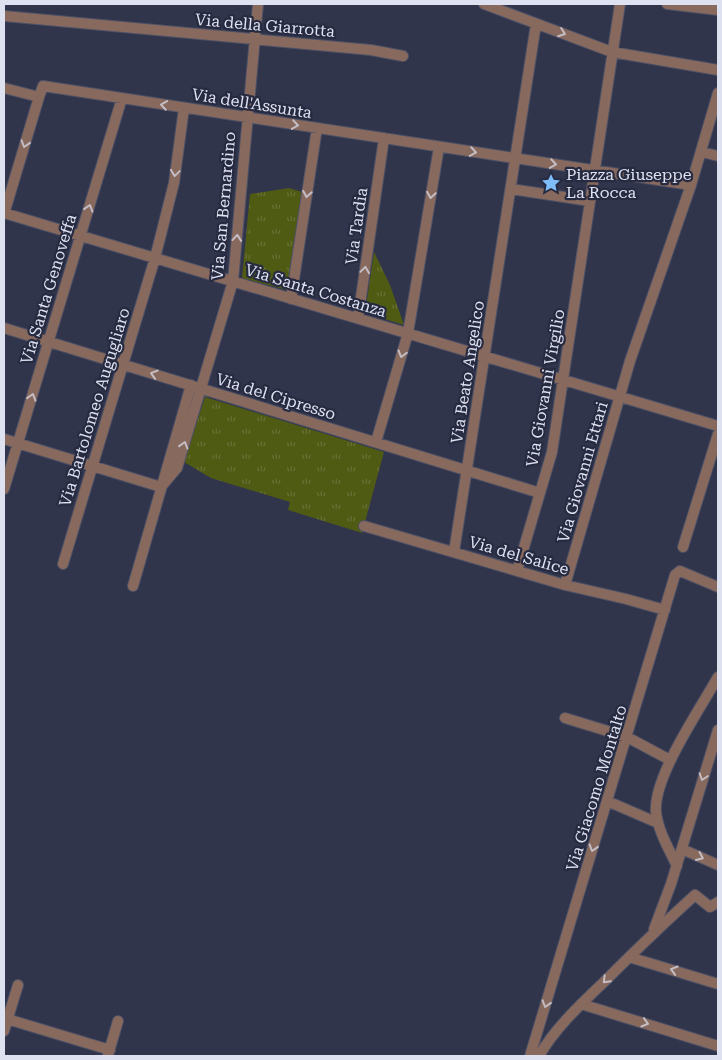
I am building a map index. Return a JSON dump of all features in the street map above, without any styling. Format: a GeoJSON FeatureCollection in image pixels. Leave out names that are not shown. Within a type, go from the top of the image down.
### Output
{"type":"FeatureCollection","features":[{"type":"Feature","properties":{"kind":"street","name":"Via San Bernardino"},"geometry":{"type":"LineString","coordinates":[[133,586],[161,487],[177,468],[196,387],[233,281],[258,4]]}},
{"type":"Feature","properties":{"kind":"street"},"geometry":{"type":"LineString","coordinates":[[484,4],[612,52],[718,70]]}},
{"type":"Feature","properties":{"kind":"street"},"geometry":{"type":"LineString","coordinates":[[620,4],[597,168],[691,185]]}},
{"type":"Feature","properties":{"kind":"street"},"geometry":{"type":"LineString","coordinates":[[667,4],[718,10]]}},
{"type":"Feature","properties":{"kind":"street","name":"Via della Giarrotta"},"geometry":{"type":"LineString","coordinates":[[4,16],[371,50],[403,56]]}},
{"type":"Feature","properties":{"kind":"street"},"geometry":{"type":"LineString","coordinates":[[512,155],[536,24]]}},
{"type":"Feature","properties":{"kind":"street","name":"Via dell'Assunta"},"geometry":{"type":"LineString","coordinates":[[39,98],[43,86],[439,147],[512,155],[597,168]]}},
{"type":"Feature","properties":{"kind":"street"},"geometry":{"type":"LineString","coordinates":[[4,88],[39,98],[4,213]]}},
{"type":"Feature","properties":{"kind":"street","name":"Via Giovanni Ettari"},"geometry":{"type":"LineString","coordinates":[[565,585],[630,361],[702,152],[718,93]]}},
{"type":"Feature","properties":{"kind":"street","name":"Via Santa Genoveffa"},"geometry":{"type":"LineString","coordinates":[[4,489],[122,98]]}},
{"type":"Feature","properties":{"kind":"street","name":"Via Bartolomeo Augugliaro"},"geometry":{"type":"LineString","coordinates":[[63,564],[155,258],[174,183],[184,108]]}},
{"type":"Feature","properties":{"kind":"street"},"geometry":{"type":"LineString","coordinates":[[291,298],[317,128]]}},
{"type":"Feature","properties":{"kind":"street","name":"Via Tardia"},"geometry":{"type":"LineString","coordinates":[[358,318],[384,138]]}},
{"type":"Feature","properties":{"kind":"street"},"geometry":{"type":"LineString","coordinates":[[376,442],[408,333],[439,147]]}},
{"type":"Feature","properties":{"kind":"street"},"geometry":{"type":"LineString","coordinates":[[702,152],[718,156]]}},
{"type":"Feature","properties":{"kind":"street","name":"Via Beato Angelico"},"geometry":{"type":"LineString","coordinates":[[454,552],[510,192],[512,155]]}},
{"type":"Feature","properties":{"kind":"street","name":"Via Giovanni Virgilio"},"geometry":{"type":"LineString","coordinates":[[517,571],[552,452],[597,168]]}},
{"type":"Feature","properties":{"kind":"street"},"geometry":{"type":"LineString","coordinates":[[510,192],[590,204]]}},
{"type":"Feature","properties":{"kind":"street","name":"Via Santa Costanza"},"geometry":{"type":"LineString","coordinates":[[4,213],[718,426]]}},
{"type":"Feature","properties":{"kind":"street","name":"Via del Cipresso"},"geometry":{"type":"LineString","coordinates":[[4,328],[540,493]]}},
{"type":"Feature","properties":{"kind":"street"},"geometry":{"type":"LineString","coordinates":[[683,547],[718,434]]}},
{"type":"Feature","properties":{"kind":"street"},"geometry":{"type":"LineString","coordinates":[[4,439],[161,487]]}},
{"type":"Feature","properties":{"kind":"street","name":"Via del Salice"},"geometry":{"type":"LineString","coordinates":[[364,526],[565,585],[666,610]]}},
{"type":"Feature","properties":{"kind":"street","name":"Via Giacomo Montalto"},"geometry":{"type":"LineString","coordinates":[[530,1056],[675,575],[680,571],[718,587]]}},
{"type":"Feature","properties":{"kind":"street"},"geometry":{"type":"LineString","coordinates":[[677,866],[658,824],[656,799],[670,760],[718,676]]}},
{"type":"Feature","properties":{"kind":"street"},"geometry":{"type":"LineString","coordinates":[[565,718],[627,737],[670,760]]}},
{"type":"Feature","properties":{"kind":"street"},"geometry":{"type":"LineString","coordinates":[[653,933],[665,904],[718,730]]}},
{"type":"Feature","properties":{"kind":"street"},"geometry":{"type":"LineString","coordinates":[[607,802],[658,824]]}},
{"type":"Feature","properties":{"kind":"street"},"geometry":{"type":"LineString","coordinates":[[682,849],[718,865]]}},
{"type":"Feature","properties":{"kind":"street"},"geometry":{"type":"LineString","coordinates":[[540,1056],[581,1004],[653,933],[695,895],[714,905]]}},
{"type":"Feature","properties":{"kind":"street"},"geometry":{"type":"LineString","coordinates":[[629,957],[718,984]]}},
{"type":"Feature","properties":{"kind":"street"},"geometry":{"type":"LineString","coordinates":[[4,1031],[18,985]]}},
{"type":"Feature","properties":{"kind":"street"},"geometry":{"type":"LineString","coordinates":[[581,1004],[718,1046]]}},
{"type":"Feature","properties":{"kind":"street"},"geometry":{"type":"LineString","coordinates":[[7,1019],[109,1053],[118,1022]]}},
{"type":"Feature","properties":{"kind":"green space"},"geometry":{"type":"Polygon","coordinates":[[[289,188],[302,192],[287,290],[242,278],[250,194],[289,188]]]}},
{"type":"Feature","properties":{"kind":"green space"},"geometry":{"type":"Polygon","coordinates":[[[374,252],[390,285],[404,325],[365,313],[374,252]]]}},
{"type":"Feature","properties":{"kind":"green space"},"geometry":{"type":"Polygon","coordinates":[[[205,397],[384,452],[362,533],[288,510],[290,502],[211,478],[184,462],[205,397]]]}},
{"type":"Feature","properties":{"kind":"place","name":"Piazza Giuseppe La Rocca"},"geometry":{"type":"Point","coordinates":[551,183]}}]}
